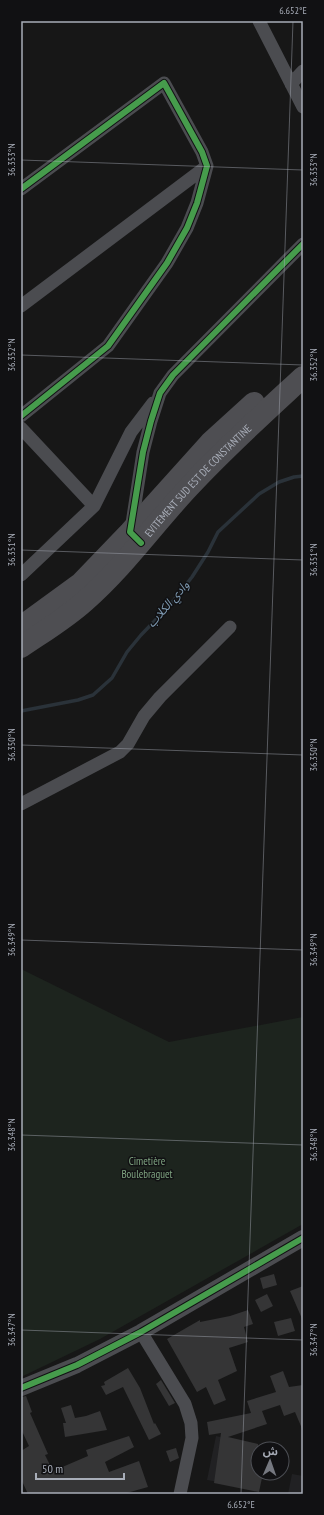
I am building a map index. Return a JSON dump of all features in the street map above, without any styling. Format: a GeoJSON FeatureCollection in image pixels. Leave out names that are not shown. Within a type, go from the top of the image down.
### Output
{"type":"FeatureCollection","features":[{"type":"Feature","properties":{"kind":"highway","name":"EVITEMENT SUD EST DE CONSTANTINE"},"geometry":{"type":"LineString","coordinates":[[21,647],[65,618],[104,583],[136,538],[210,443],[303,359]]}},
{"type":"Feature","properties":{"kind":"highway","name":"EVITEMENT SUD EST DE CONSTANTINE"},"geometry":{"type":"LineString","coordinates":[[21,627],[80,584],[136,538],[266,411],[303,377]]}},
{"type":"Feature","properties":{"kind":"street"},"geometry":{"type":"LineString","coordinates":[[259,21],[303,107]]}},
{"type":"Feature","properties":{"kind":"street"},"geometry":{"type":"LineString","coordinates":[[291,84],[303,71]]}},
{"type":"Feature","properties":{"kind":"street"},"geometry":{"type":"LineString","coordinates":[[21,189],[164,83],[202,152],[207,166],[199,196],[187,228],[167,263],[108,346],[21,416]]}},
{"type":"Feature","properties":{"kind":"street"},"geometry":{"type":"LineString","coordinates":[[21,306],[207,166]]}},
{"type":"Feature","properties":{"kind":"street"},"geometry":{"type":"LineString","coordinates":[[21,575],[94,506],[131,432],[173,375],[303,244]]}},
{"type":"Feature","properties":{"kind":"street"},"geometry":{"type":"LineString","coordinates":[[136,538],[143,452],[160,393]]}},
{"type":"Feature","properties":{"kind":"street"},"geometry":{"type":"LineString","coordinates":[[24,437],[94,506]]}},
{"type":"Feature","properties":{"kind":"street"},"geometry":{"type":"LineString","coordinates":[[21,804],[120,752],[128,744],[144,716],[160,697],[230,627]]}},
{"type":"Feature","properties":{"kind":"street"},"geometry":{"type":"LineString","coordinates":[[21,1388],[77,1365],[141,1332],[303,1238]]}},
{"type":"Feature","properties":{"kind":"street"},"geometry":{"type":"LineString","coordinates":[[141,1332],[185,1404],[191,1424],[192,1438],[180,1494]]}},
{"type":"Feature","properties":{"kind":"shaded area"},"geometry":{"type":"Polygon","coordinates":[[[216,1436],[234,1440],[224,1483],[207,1480],[216,1436]]]}},
{"type":"Feature","properties":{"kind":"shaded area"},"geometry":{"type":"Polygon","coordinates":[[[292,1474],[303,1476],[303,1494],[288,1494],[292,1474]]]}},
{"type":"Feature","properties":{"kind":"green space","name":"Cimetière Boulebraguet"},"geometry":{"type":"Polygon","coordinates":[[[21,969],[169,1042],[303,1017],[303,1224],[100,1339],[21,1377],[21,969]]]}},
{"type":"Feature","properties":{"kind":"building"},"geometry":{"type":"Polygon","coordinates":[[[274,1274],[277,1285],[263,1289],[260,1278],[274,1274]]]}},
{"type":"Feature","properties":{"kind":"building"},"geometry":{"type":"Polygon","coordinates":[[[303,1286],[303,1321],[290,1291],[303,1286]]]}},
{"type":"Feature","properties":{"kind":"building"},"geometry":{"type":"Polygon","coordinates":[[[267,1294],[273,1306],[261,1312],[255,1300],[267,1294]]]}},
{"type":"Feature","properties":{"kind":"building"},"geometry":{"type":"Polygon","coordinates":[[[248,1310],[253,1324],[244,1327],[248,1342],[229,1348],[237,1371],[218,1380],[226,1400],[214,1405],[206,1387],[197,1392],[167,1339],[200,1320],[200,1322],[230,1316],[248,1310]]]}},
{"type":"Feature","properties":{"kind":"building"},"geometry":{"type":"Polygon","coordinates":[[[291,1318],[295,1331],[278,1336],[274,1322],[291,1318]]]}},
{"type":"Feature","properties":{"kind":"building"},"geometry":{"type":"Polygon","coordinates":[[[128,1368],[140,1388],[154,1424],[155,1423],[161,1434],[149,1440],[123,1387],[106,1395],[101,1386],[105,1385],[104,1382],[128,1368]]]}},
{"type":"Feature","properties":{"kind":"building"},"geometry":{"type":"Polygon","coordinates":[[[283,1371],[289,1387],[303,1385],[303,1431],[295,1412],[284,1416],[280,1405],[262,1411],[267,1424],[228,1437],[250,1442],[250,1481],[261,1481],[259,1492],[214,1483],[221,1433],[209,1435],[207,1422],[251,1413],[247,1401],[276,1392],[270,1376],[283,1371]]]}},
{"type":"Feature","properties":{"kind":"building"},"geometry":{"type":"Polygon","coordinates":[[[161,1380],[175,1403],[169,1406],[156,1384],[161,1380]]]}},
{"type":"Feature","properties":{"kind":"building"},"geometry":{"type":"Polygon","coordinates":[[[26,1396],[32,1412],[30,1413],[48,1454],[45,1455],[53,1471],[88,1456],[86,1450],[129,1436],[134,1447],[105,1462],[109,1472],[139,1461],[148,1487],[123,1494],[28,1494],[21,1479],[21,1451],[29,1446],[21,1429],[21,1397],[26,1396]]]}},
{"type":"Feature","properties":{"kind":"building"},"geometry":{"type":"Polygon","coordinates":[[[71,1405],[75,1418],[100,1411],[107,1430],[65,1437],[63,1423],[66,1423],[61,1408],[71,1405]]]}},
{"type":"Feature","properties":{"kind":"building"},"geometry":{"type":"Polygon","coordinates":[[[176,1448],[179,1458],[170,1462],[166,1451],[176,1448]]]}},
{"type":"Feature","properties":{"kind":"waterway","name":"وادي الكلاب"},"geometry":{"type":"LineString","coordinates":[[21,711],[78,700],[93,695],[112,678],[127,652],[169,606],[192,577],[208,552],[218,532],[259,494],[279,482],[294,477],[303,476]]}},
{"type":"Feature","properties":{"kind":"cycle path"},"geometry":{"type":"LineString","coordinates":[[21,189],[164,83],[202,152],[207,166],[197,203],[187,228],[167,263],[108,346],[21,416]]}},
{"type":"Feature","properties":{"kind":"cycle path"},"geometry":{"type":"LineString","coordinates":[[141,543],[130,532],[143,452],[160,393],[173,375],[303,244]]}},
{"type":"Feature","properties":{"kind":"cycle path"},"geometry":{"type":"LineString","coordinates":[[21,1388],[77,1365],[141,1332],[303,1238]]}}]}
